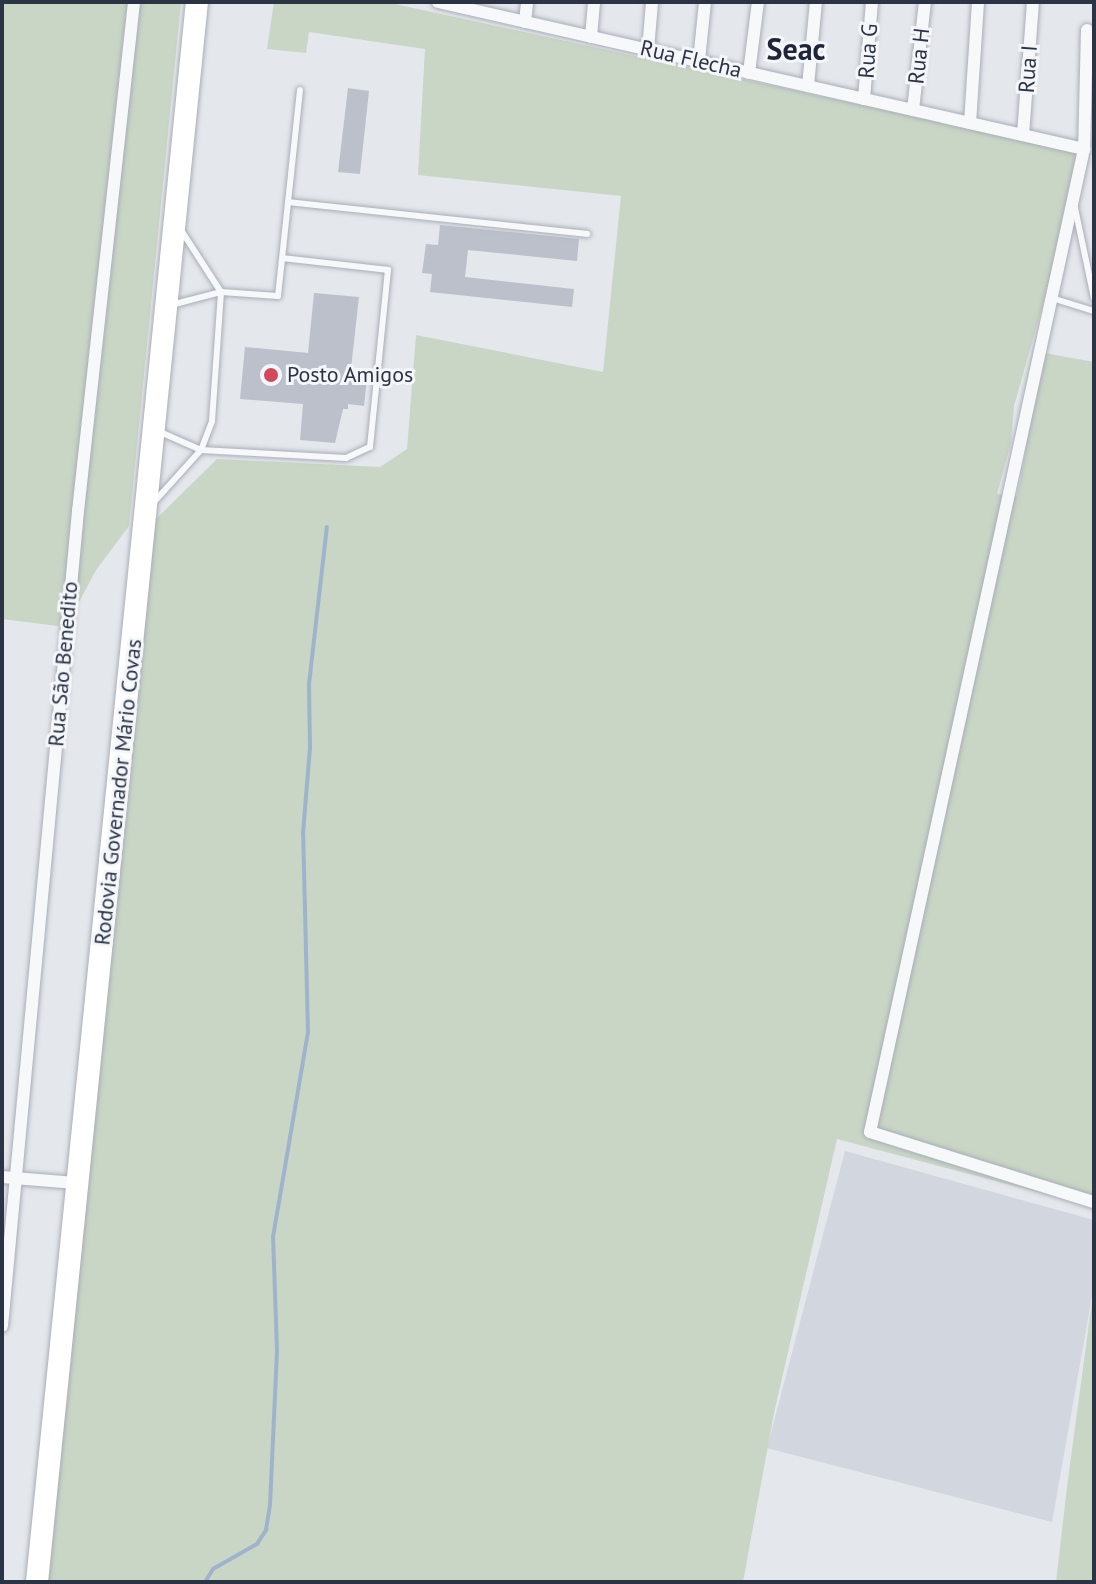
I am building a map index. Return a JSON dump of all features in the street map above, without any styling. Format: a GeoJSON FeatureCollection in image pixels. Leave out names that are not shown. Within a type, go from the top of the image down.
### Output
{"type":"FeatureCollection","features":[{"type":"Feature","properties":{"kind":"highway","name":"Rodovia Governador Mário Covas"},"geometry":{"type":"LineString","coordinates":[[37,1582],[197,2]]}},
{"type":"Feature","properties":{"kind":"street","name":"Rua São Benedito"},"geometry":{"type":"LineString","coordinates":[[2,1326],[78,511],[134,2]]}},
{"type":"Feature","properties":{"kind":"street","name":"Rua Flecha"},"geometry":{"type":"LineString","coordinates":[[438,2],[1084,149]]}},
{"type":"Feature","properties":{"kind":"street"},"geometry":{"type":"LineString","coordinates":[[525,22],[527,2]]}},
{"type":"Feature","properties":{"kind":"street"},"geometry":{"type":"LineString","coordinates":[[591,37],[594,2]]}},
{"type":"Feature","properties":{"kind":"street"},"geometry":{"type":"LineString","coordinates":[[648,50],[652,2]]}},
{"type":"Feature","properties":{"kind":"street"},"geometry":{"type":"LineString","coordinates":[[699,61],[705,2]]}},
{"type":"Feature","properties":{"kind":"street"},"geometry":{"type":"LineString","coordinates":[[749,73],[758,2]]}},
{"type":"Feature","properties":{"kind":"street"},"geometry":{"type":"LineString","coordinates":[[808,86],[816,2]]}},
{"type":"Feature","properties":{"kind":"street","name":"Rua G"},"geometry":{"type":"LineString","coordinates":[[864,99],[872,2]]}},
{"type":"Feature","properties":{"kind":"street","name":"Rua H"},"geometry":{"type":"LineString","coordinates":[[913,110],[925,2]]}},
{"type":"Feature","properties":{"kind":"street"},"geometry":{"type":"LineString","coordinates":[[970,123],[978,2]]}},
{"type":"Feature","properties":{"kind":"street","name":"Rua I"},"geometry":{"type":"LineString","coordinates":[[1023,135],[1033,2]]}},
{"type":"Feature","properties":{"kind":"street"},"geometry":{"type":"LineString","coordinates":[[1087,30],[1084,149],[870,1132],[1094,1202]]}},
{"type":"Feature","properties":{"kind":"street"},"geometry":{"type":"LineString","coordinates":[[2,1177],[76,1183]]}},
{"type":"Feature","properties":{"kind":"lane"},"geometry":{"type":"LineString","coordinates":[[167,306],[221,292],[278,296],[300,90]]}},
{"type":"Feature","properties":{"kind":"lane"},"geometry":{"type":"LineString","coordinates":[[1073,198],[1094,298]]}},
{"type":"Feature","properties":{"kind":"lane"},"geometry":{"type":"LineString","coordinates":[[288,202],[587,234]]}},
{"type":"Feature","properties":{"kind":"lane"},"geometry":{"type":"LineString","coordinates":[[146,511],[201,450],[212,421],[221,292],[176,222]]}},
{"type":"Feature","properties":{"kind":"lane"},"geometry":{"type":"LineString","coordinates":[[155,430],[201,450],[346,458],[370,447],[388,270],[283,258]]}},
{"type":"Feature","properties":{"kind":"lane"},"geometry":{"type":"LineString","coordinates":[[1052,298],[1094,311]]}},
{"type":"Feature","properties":{"kind":"shaded area"},"geometry":{"type":"Polygon","coordinates":[[[845,1151],[1094,1220],[1094,1285],[1052,1522],[767,1448],[845,1151]]]}},
{"type":"Feature","properties":{"kind":"green space"},"geometry":{"type":"Polygon","coordinates":[[[2,2],[181,2],[129,526],[96,570],[66,627],[2,619],[2,2]]]}},
{"type":"Feature","properties":{"kind":"green space"},"geometry":{"type":"Polygon","coordinates":[[[274,2],[386,2],[1078,152],[1073,198],[1014,406],[1011,443],[997,494],[1017,496],[1044,353],[1094,362],[1094,1207],[837,1139],[774,1413],[743,1582],[44,1582],[151,524],[217,459],[380,467],[407,449],[416,335],[603,372],[621,196],[418,175],[425,49],[309,32],[306,53],[267,49],[274,2]]]}},
{"type":"Feature","properties":{"kind":"green space"},"geometry":{"type":"Polygon","coordinates":[[[1094,1286],[1094,1582],[1056,1582],[1067,1487],[1094,1286]]]}},
{"type":"Feature","properties":{"kind":"building"},"geometry":{"type":"Polygon","coordinates":[[[348,88],[369,91],[360,174],[338,172],[348,88]]]}},
{"type":"Feature","properties":{"kind":"building"},"geometry":{"type":"Polygon","coordinates":[[[440,225],[579,239],[577,261],[468,250],[465,277],[574,289],[572,307],[430,292],[432,274],[422,273],[426,244],[438,245],[440,225]]]}},
{"type":"Feature","properties":{"kind":"building"},"geometry":{"type":"Polygon","coordinates":[[[314,293],[359,297],[350,377],[367,379],[364,406],[348,404],[348,409],[343,409],[335,443],[300,440],[303,404],[240,399],[245,347],[308,353],[314,293]]]}},
{"type":"Feature","properties":{"kind":"waterway"},"geometry":{"type":"LineString","coordinates":[[205,1582],[213,1569],[257,1544],[266,1530],[270,1505],[277,1350],[273,1237],[308,1033],[303,833],[310,748],[309,684],[327,527]]}},
{"type":"Feature","properties":{"kind":"place","name":"Posto Amigos"},"geometry":{"type":"Point","coordinates":[271,375]}},
{"type":"Feature","properties":{"kind":"district","name":"Seac"},"geometry":{"type":"Point","coordinates":[796,49]}}]}
